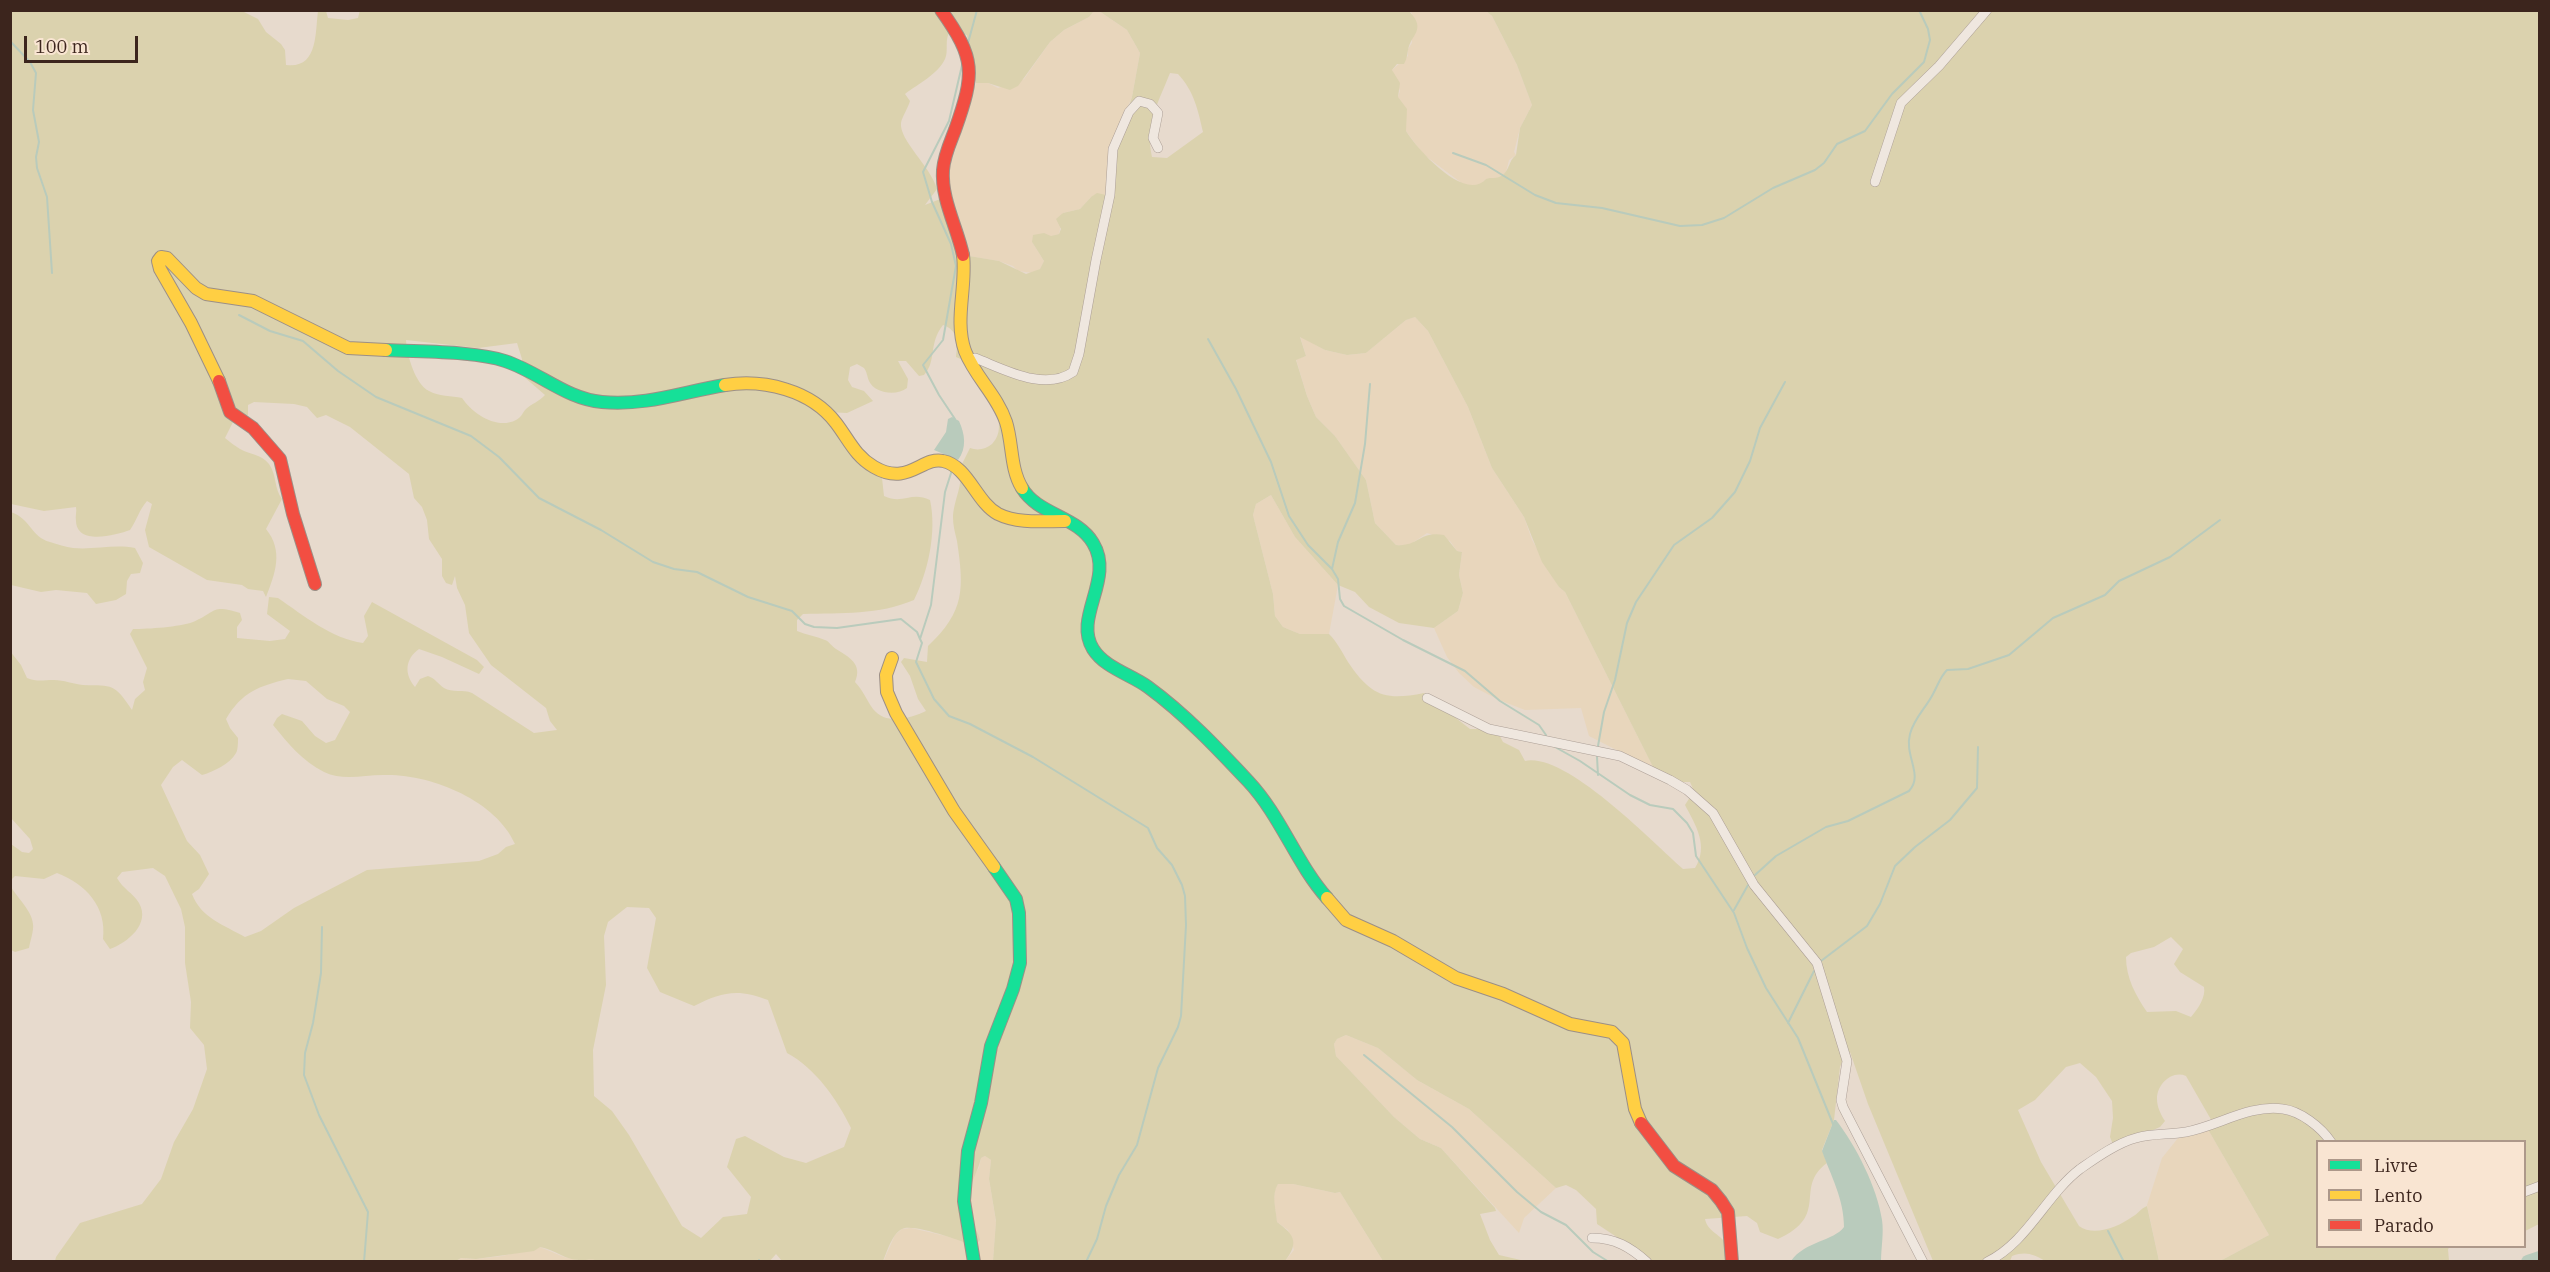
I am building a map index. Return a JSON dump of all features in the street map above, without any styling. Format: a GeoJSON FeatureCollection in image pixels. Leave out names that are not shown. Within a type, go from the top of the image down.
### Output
{"type":"FeatureCollection","features":[{"type":"Feature","properties":{"kind":"street"},"geometry":{"type":"LineString","coordinates":[[941,10],[967,52],[969,70],[965,100],[943,170],[944,190],[963,256],[960,320],[962,341],[970,361],[1005,417],[1016,475],[1021,487],[1035,502],[1087,536],[1099,555],[1101,581],[1086,633],[1094,653],[1100,659],[1148,687],[1190,723],[1250,783],[1278,821],[1313,882],[1346,920],[1387,939],[1456,978],[1503,994],[1556,1018],[1617,1036],[1623,1043],[1635,1109],[1641,1123],[1674,1166],[1712,1190],[1728,1212],[1732,1262]]}},
{"type":"Feature","properties":{"kind":"street"},"geometry":{"type":"LineString","coordinates":[[1875,182],[1901,103],[1939,66],[1987,10]]}},
{"type":"Feature","properties":{"kind":"street"},"geometry":{"type":"LineString","coordinates":[[970,361],[975,358],[1044,381],[1059,380],[1073,372],[1080,354],[1110,195],[1113,149],[1129,112],[1139,101],[1150,104],[1158,113],[1153,138],[1158,148]]}},
{"type":"Feature","properties":{"kind":"street"},"geometry":{"type":"LineString","coordinates":[[315,584],[293,514],[280,459],[254,428],[230,412],[220,384],[191,323],[160,269],[158,261],[161,257],[167,258],[196,288],[206,294],[253,301],[348,348],[500,358],[560,390],[588,400],[650,402],[679,393],[741,383],[765,383],[783,388],[831,416],[858,455],[882,471],[899,475],[935,461],[946,462],[955,468],[986,506],[999,515],[1013,520],[1067,521]]}},
{"type":"Feature","properties":{"kind":"street"},"geometry":{"type":"LineString","coordinates":[[892,658],[886,675],[888,692],[896,713],[954,811],[1009,887],[1016,899],[1019,913],[1020,963],[1013,989],[991,1046],[981,1103],[968,1151],[964,1201],[974,1262]]}},
{"type":"Feature","properties":{"kind":"street"},"geometry":{"type":"LineString","coordinates":[[1427,698],[1489,729],[1620,756],[1687,790],[1713,813],[1754,885],[1815,958],[1847,1057],[1841,1100],[1843,1107],[1923,1262]]}},
{"type":"Feature","properties":{"kind":"street"},"geometry":{"type":"LineString","coordinates":[[1986,1262],[2011,1245],[2079,1170],[2136,1138],[2208,1127],[2254,1111],[2275,1108],[2297,1113],[2329,1140]]}},
{"type":"Feature","properties":{"kind":"street"},"geometry":{"type":"LineString","coordinates":[[1592,1238],[1617,1241],[1647,1262]]}},
{"type":"Feature","properties":{"kind":"shaded area"},"geometry":{"type":"Polygon","coordinates":[[[360,10],[1094,11],[1089,17],[1064,30],[1050,42],[1018,86],[1010,90],[988,83],[976,83],[967,35],[950,32],[947,38],[946,56],[942,64],[933,74],[905,94],[910,101],[901,123],[902,130],[937,189],[925,205],[948,196],[958,216],[969,256],[999,261],[1026,274],[1040,269],[1044,261],[1032,242],[1033,235],[1059,234],[1061,229],[1056,219],[1063,213],[1080,209],[1097,193],[1111,196],[1113,153],[1132,97],[1140,53],[1127,30],[1099,11],[1409,11],[1417,23],[1416,32],[1404,64],[1397,64],[1392,70],[1400,83],[1398,97],[1407,109],[1406,131],[1442,171],[1466,184],[1477,185],[1486,179],[1504,174],[1516,155],[1520,128],[1532,105],[1517,65],[1492,16],[1486,11],[2539,11],[2539,1224],[2526,1230],[2526,1140],[2316,1140],[2316,1248],[2449,1248],[2449,1261],[2220,1261],[2269,1235],[2206,1126],[2213,1123],[2186,1076],[2176,1075],[2162,1084],[2157,1102],[2165,1121],[2160,1127],[2114,1147],[2110,1137],[2113,1118],[2112,1101],[2096,1077],[2080,1063],[2066,1067],[2035,1100],[2018,1110],[2041,1162],[2079,1226],[2092,1231],[2113,1227],[2147,1206],[2159,1261],[2045,1261],[2033,1255],[2017,1254],[2012,1256],[2010,1261],[1933,1261],[1868,1104],[1850,1052],[1845,1054],[1840,1067],[1834,1120],[1822,1150],[1827,1163],[1817,1172],[1812,1182],[1808,1211],[1803,1221],[1794,1230],[1778,1239],[1760,1232],[1757,1223],[1747,1216],[1705,1219],[1709,1227],[1725,1242],[1731,1261],[1648,1261],[1638,1251],[1597,1224],[1596,1209],[1576,1190],[1566,1185],[1556,1188],[1469,1109],[1417,1080],[1378,1048],[1346,1035],[1337,1039],[1334,1044],[1336,1056],[1394,1117],[1420,1139],[1441,1148],[1495,1208],[1496,1211],[1480,1214],[1490,1240],[1499,1255],[1525,1261],[1383,1261],[1340,1192],[1335,1193],[1293,1184],[1278,1184],[1274,1197],[1277,1222],[1288,1231],[1293,1240],[1292,1249],[1285,1261],[993,1261],[996,1221],[989,1179],[991,1160],[985,1156],[981,1158],[969,1190],[967,1203],[968,1214],[980,1240],[974,1246],[926,1230],[902,1229],[893,1239],[883,1261],[782,1261],[776,1254],[769,1262],[599,1262],[592,1259],[574,1260],[540,1247],[534,1251],[476,1259],[461,1258],[454,1262],[55,1261],[80,1223],[142,1204],[161,1179],[174,1142],[193,1109],[207,1069],[204,1045],[190,1028],[191,1002],[185,963],[185,927],[181,909],[165,876],[153,868],[122,872],[117,878],[139,903],[142,918],[140,925],[130,937],[110,949],[103,939],[102,917],[98,907],[77,883],[57,873],[44,879],[15,876],[11,880],[11,844],[22,852],[29,853],[33,849],[30,839],[11,818],[10,651],[21,665],[27,678],[107,686],[116,690],[132,710],[135,699],[145,690],[143,682],[147,668],[130,634],[133,629],[187,624],[215,610],[224,609],[240,613],[242,620],[237,627],[237,638],[270,641],[285,639],[290,631],[267,614],[269,597],[278,598],[308,619],[340,637],[363,643],[368,636],[364,616],[372,602],[477,660],[484,667],[479,674],[419,649],[411,657],[408,667],[409,677],[415,687],[420,679],[428,676],[447,689],[472,693],[534,733],[557,730],[550,721],[546,708],[491,665],[469,633],[465,605],[457,588],[455,576],[452,585],[446,583],[442,576],[442,559],[429,539],[427,520],[422,507],[414,498],[409,474],[350,427],[326,415],[317,418],[307,407],[254,402],[248,405],[248,415],[234,420],[225,438],[240,449],[259,456],[269,464],[282,499],[266,529],[275,546],[276,563],[266,597],[263,591],[248,589],[242,585],[207,580],[149,547],[145,530],[152,504],[147,501],[130,530],[98,537],[83,534],[78,529],[76,507],[44,511],[11,504],[11,11],[242,11],[258,19],[266,32],[281,44],[285,50],[286,65],[296,65],[309,56],[315,39],[318,11],[326,11],[328,18],[348,20],[358,18],[360,10]],[[1170,73],[1151,124],[1152,157],[1167,158],[1203,132],[1195,101],[1188,87],[1178,74],[1170,73]],[[1415,317],[1406,320],[1366,353],[1347,355],[1325,350],[1300,337],[1306,356],[1296,360],[1316,417],[1335,436],[1366,480],[1375,523],[1396,545],[1410,544],[1435,534],[1444,535],[1457,551],[1462,552],[1459,575],[1463,593],[1458,611],[1434,628],[1399,623],[1369,607],[1355,592],[1338,585],[1295,537],[1271,495],[1256,504],[1253,515],[1273,594],[1275,616],[1283,627],[1300,634],[1329,634],[1356,673],[1372,689],[1389,696],[1424,693],[1470,729],[1484,726],[1497,731],[1503,742],[1519,750],[1525,761],[1542,762],[1563,770],[1608,802],[1683,869],[1695,868],[1701,852],[1701,844],[1697,828],[1685,805],[1694,791],[1690,782],[1680,782],[1654,769],[1565,592],[1542,562],[1524,517],[1492,468],[1468,407],[1428,331],[1415,317]],[[943,325],[938,332],[930,364],[924,375],[919,376],[906,361],[898,361],[908,379],[907,388],[903,391],[892,393],[876,389],[869,381],[864,368],[857,364],[850,367],[848,380],[852,387],[864,391],[873,401],[847,413],[827,412],[852,456],[884,473],[882,478],[884,496],[897,499],[917,497],[930,500],[932,538],[930,552],[914,600],[874,611],[803,614],[797,620],[797,631],[827,641],[853,662],[857,670],[855,682],[873,709],[892,719],[906,718],[926,711],[901,662],[904,658],[927,662],[928,646],[949,622],[955,610],[961,586],[961,573],[953,518],[961,480],[960,468],[970,448],[987,447],[998,435],[999,424],[991,400],[963,360],[956,357],[957,342],[952,330],[943,325]],[[406,340],[416,376],[424,387],[437,394],[462,398],[472,410],[493,422],[509,423],[520,418],[528,407],[545,395],[523,376],[522,359],[517,343],[478,348],[406,340]],[[288,679],[252,691],[232,710],[226,719],[238,738],[238,746],[237,752],[230,761],[202,775],[182,760],[173,767],[161,785],[187,841],[200,855],[209,874],[199,889],[192,894],[207,915],[245,937],[261,931],[294,908],[367,870],[479,861],[515,844],[506,828],[493,814],[477,802],[440,784],[401,776],[331,775],[309,763],[273,725],[277,718],[282,714],[302,721],[315,736],[326,743],[335,740],[350,712],[344,706],[327,699],[306,681],[288,679]],[[627,907],[608,922],[604,936],[606,985],[593,1050],[594,1096],[612,1111],[629,1135],[682,1226],[701,1238],[723,1217],[747,1214],[751,1197],[727,1167],[736,1139],[745,1136],[784,1157],[806,1163],[844,1147],[851,1128],[824,1085],[807,1067],[787,1053],[768,1000],[748,994],[730,993],[713,997],[694,1006],[660,992],[647,968],[656,918],[649,908],[627,907]],[[2171,937],[2154,947],[2131,953],[2126,957],[2128,972],[2136,993],[2147,1012],[2176,1011],[2191,1017],[2203,999],[2204,987],[2180,972],[2174,964],[2183,949],[2171,937]]]}},
{"type":"Feature","properties":{"kind":"shaded area"},"geometry":{"type":"Polygon","coordinates":[[[1094,11],[1099,11],[1127,30],[1140,53],[1132,97],[1124,115],[1112,197],[1091,197],[1080,209],[1063,213],[1059,234],[1032,242],[1044,261],[1040,269],[1033,273],[1018,271],[1013,266],[999,261],[969,256],[958,216],[948,196],[949,170],[976,83],[988,83],[998,88],[1024,79],[1050,42],[1064,30],[1089,17],[1094,11]]]}},
{"type":"Feature","properties":{"kind":"shaded area"},"geometry":{"type":"Polygon","coordinates":[[[1409,11],[1486,11],[1492,16],[1517,65],[1532,105],[1520,128],[1514,152],[1516,155],[1509,160],[1506,172],[1500,178],[1486,179],[1482,184],[1473,187],[1463,184],[1423,154],[1406,131],[1398,97],[1400,91],[1392,70],[1408,56],[1408,49],[1412,43],[1412,13],[1409,11]]]}},
{"type":"Feature","properties":{"kind":"shaded area"},"geometry":{"type":"Polygon","coordinates":[[[1415,317],[1428,331],[1468,407],[1492,468],[1524,517],[1532,540],[1559,587],[1565,592],[1654,769],[1589,736],[1581,708],[1525,710],[1474,687],[1459,673],[1447,657],[1434,628],[1458,611],[1463,593],[1459,575],[1462,552],[1457,551],[1450,541],[1427,533],[1408,546],[1396,545],[1375,523],[1366,480],[1335,436],[1316,417],[1296,359],[1306,356],[1300,336],[1325,350],[1347,355],[1366,353],[1406,320],[1415,317]]]}},
{"type":"Feature","properties":{"kind":"shaded area"},"geometry":{"type":"Polygon","coordinates":[[[952,417],[959,421],[964,436],[963,451],[958,460],[934,450],[946,432],[948,419],[952,417]]]}},
{"type":"Feature","properties":{"kind":"shaded area"},"geometry":{"type":"Polygon","coordinates":[[[1271,495],[1295,537],[1338,585],[1329,634],[1300,634],[1283,627],[1275,616],[1273,594],[1253,515],[1256,504],[1271,495]]]}},
{"type":"Feature","properties":{"kind":"shaded area"},"geometry":{"type":"Polygon","coordinates":[[[11,512],[23,519],[44,540],[59,545],[70,548],[135,548],[143,563],[140,573],[131,574],[127,581],[126,594],[116,600],[96,604],[87,593],[56,590],[41,592],[11,585],[11,512]]]}},
{"type":"Feature","properties":{"kind":"shaded area"},"geometry":{"type":"Polygon","coordinates":[[[10,885],[30,914],[33,924],[29,948],[15,952],[11,950],[10,885]]]}},
{"type":"Feature","properties":{"kind":"shaded area"},"geometry":{"type":"Polygon","coordinates":[[[1346,1035],[1378,1048],[1417,1080],[1469,1109],[1556,1188],[1524,1218],[1519,1233],[1441,1148],[1420,1139],[1394,1117],[1336,1056],[1334,1044],[1337,1039],[1346,1035]]]}},
{"type":"Feature","properties":{"kind":"shaded area"},"geometry":{"type":"Polygon","coordinates":[[[1834,1120],[1844,1130],[1858,1154],[1876,1194],[1883,1225],[1881,1261],[1791,1261],[1804,1249],[1839,1232],[1844,1227],[1839,1197],[1822,1151],[1834,1120]]]}},
{"type":"Feature","properties":{"kind":"shaded area"},"geometry":{"type":"Polygon","coordinates":[[[2206,1126],[2269,1235],[2220,1261],[2159,1261],[2147,1205],[2162,1158],[2178,1138],[2206,1126]]]}},
{"type":"Feature","properties":{"kind":"shaded area"},"geometry":{"type":"Polygon","coordinates":[[[985,1156],[991,1160],[989,1179],[996,1222],[993,1261],[883,1262],[895,1235],[902,1229],[911,1228],[967,1243],[971,1222],[968,1215],[971,1180],[979,1168],[981,1158],[985,1156]]]}},
{"type":"Feature","properties":{"kind":"shaded area"},"geometry":{"type":"Polygon","coordinates":[[[1278,1184],[1293,1184],[1335,1193],[1340,1192],[1383,1261],[1285,1261],[1294,1250],[1288,1230],[1277,1222],[1274,1201],[1278,1184]]]}},
{"type":"Feature","properties":{"kind":"shaded area"},"geometry":{"type":"Polygon","coordinates":[[[540,1247],[564,1257],[579,1260],[593,1258],[599,1261],[454,1262],[461,1258],[502,1256],[540,1247]]]}},
{"type":"Feature","properties":{"kind":"waterway"},"geometry":{"type":"LineString","coordinates":[[968,43],[977,10]]}},
{"type":"Feature","properties":{"kind":"waterway"},"geometry":{"type":"LineString","coordinates":[[1453,153],[1486,165],[1535,195],[1556,203],[1602,208],[1680,226],[1702,225],[1724,218],[1773,188],[1815,170],[1824,163],[1837,144],[1865,131],[1892,94],[1924,62],[1930,40],[1928,29],[1919,10]]}},
{"type":"Feature","properties":{"kind":"waterway"},"geometry":{"type":"LineString","coordinates":[[10,41],[30,62],[36,73],[33,110],[39,142],[36,157],[37,168],[47,197],[52,273]]}},
{"type":"Feature","properties":{"kind":"waterway"},"geometry":{"type":"LineString","coordinates":[[955,419],[923,365],[943,340],[956,266],[951,244],[932,202],[923,172],[949,121],[963,61]]}},
{"type":"Feature","properties":{"kind":"waterway"},"geometry":{"type":"LineString","coordinates":[[239,315],[270,331],[303,341],[338,371],[376,397],[471,436],[499,457],[539,498],[601,530],[653,562],[674,569],[697,572],[748,597],[792,611],[805,624],[814,627],[837,628],[901,619],[917,632],[920,639]]}},
{"type":"Feature","properties":{"kind":"waterway"},"geometry":{"type":"LineString","coordinates":[[1208,339],[1236,389],[1271,462],[1289,516],[1308,545],[1332,569],[1338,579],[1340,599],[1344,606],[1403,640],[1465,671],[1500,701],[1539,725],[1546,735]]}},
{"type":"Feature","properties":{"kind":"waterway"},"geometry":{"type":"LineString","coordinates":[[1598,746],[1604,712],[1615,680],[1627,623],[1636,602],[1674,545],[1712,518],[1735,492],[1750,461],[1760,428],[1785,382]]}},
{"type":"Feature","properties":{"kind":"waterway"},"geometry":{"type":"LineString","coordinates":[[1332,569],[1338,542],[1355,503],[1365,444],[1370,384]]}},
{"type":"Feature","properties":{"kind":"waterway"},"geometry":{"type":"LineString","coordinates":[[952,470],[945,492],[931,605],[920,639],[922,643],[916,662],[934,699],[949,716],[970,724],[1033,757],[1148,828],[1157,848],[1172,865],[1185,896],[1186,925],[1181,1016],[1158,1068],[1137,1145],[1119,1175],[1106,1206],[1097,1239],[1086,1262]]}},
{"type":"Feature","properties":{"kind":"waterway"},"geometry":{"type":"LineString","coordinates":[[1755,875],[1776,856],[1826,827],[1848,821],[1909,791],[1915,778],[1909,750],[1910,734],[1914,723],[1947,670],[1968,669],[2009,655],[2053,618],[2105,595],[2119,581],[2170,557],[2220,520]]}},
{"type":"Feature","properties":{"kind":"waterway"},"geometry":{"type":"LineString","coordinates":[[1555,747],[1630,795],[1650,805],[1673,809],[1687,823],[1693,833],[1696,856],[1734,913],[1766,988],[1798,1038],[1833,1124]]}},
{"type":"Feature","properties":{"kind":"waterway"},"geometry":{"type":"LineString","coordinates":[[1821,961],[1867,926],[1880,904],[1895,866],[1950,820],[1977,788],[1978,747]]}},
{"type":"Feature","properties":{"kind":"waterway"},"geometry":{"type":"LineString","coordinates":[[1597,757],[1598,775]]}},
{"type":"Feature","properties":{"kind":"waterway"},"geometry":{"type":"LineString","coordinates":[[1734,910],[1748,885]]}},
{"type":"Feature","properties":{"kind":"waterway"},"geometry":{"type":"LineString","coordinates":[[322,927],[321,973],[313,1023],[305,1053],[304,1075],[319,1115],[368,1212],[364,1262]]}},
{"type":"Feature","properties":{"kind":"waterway"},"geometry":{"type":"LineString","coordinates":[[1788,1023],[1814,971]]}},
{"type":"Feature","properties":{"kind":"waterway"},"geometry":{"type":"LineString","coordinates":[[1364,1055],[1452,1127],[1517,1192],[1541,1212],[1566,1225],[1593,1252],[1609,1262]]}},
{"type":"Feature","properties":{"kind":"waterway"},"geometry":{"type":"LineString","coordinates":[[2108,1231],[2124,1262]]}},
{"type":"Feature","properties":{"kind":"waterway"},"geometry":{"type":"LineString","coordinates":[[2528,1262],[2540,1258]]}},
{"type":"Feature","properties":{"kind":"traffic: fast"},"geometry":{"type":"LineString","coordinates":[[386,350],[493,358],[517,366],[576,396],[602,402],[649,400],[725,385]]}},
{"type":"Feature","properties":{"kind":"traffic: fast"},"geometry":{"type":"LineString","coordinates":[[1022,488],[1038,504],[1077,527],[1093,543],[1098,557],[1099,570],[1090,611],[1088,637],[1098,656],[1148,687],[1213,744],[1260,795],[1306,870],[1327,898]]}},
{"type":"Feature","properties":{"kind":"traffic: fast"},"geometry":{"type":"LineString","coordinates":[[974,1262],[964,1201],[968,1151],[981,1103],[991,1046],[1013,989],[1020,963],[1019,913],[1016,899],[994,867]]}},
{"type":"Feature","properties":{"kind":"traffic: slow"},"geometry":{"type":"LineString","coordinates":[[963,255],[961,327],[965,351],[1002,412],[1008,430],[1015,472],[1022,488]]}},
{"type":"Feature","properties":{"kind":"traffic: slow"},"geometry":{"type":"LineString","coordinates":[[219,381],[191,323],[160,269],[158,261],[161,257],[167,258],[196,288],[206,294],[253,301],[348,348],[386,350]]}},
{"type":"Feature","properties":{"kind":"traffic: slow"},"geometry":{"type":"LineString","coordinates":[[725,385],[771,386],[786,389],[814,402],[836,423],[867,463],[886,472],[905,473],[928,463],[943,461],[959,470],[990,508],[998,514],[1022,521],[1065,521]]}},
{"type":"Feature","properties":{"kind":"traffic: slow"},"geometry":{"type":"LineString","coordinates":[[892,658],[886,675],[887,692],[896,713],[954,811],[994,867]]}},
{"type":"Feature","properties":{"kind":"traffic: slow"},"geometry":{"type":"LineString","coordinates":[[1327,898],[1346,920],[1393,941],[1456,978],[1503,994],[1570,1024],[1612,1032],[1623,1043],[1635,1109],[1641,1123]]}},
{"type":"Feature","properties":{"kind":"traffic: jam"},"geometry":{"type":"LineString","coordinates":[[941,10],[961,41],[969,67],[969,80],[962,110],[943,170],[944,192],[963,255]]}},
{"type":"Feature","properties":{"kind":"traffic: jam"},"geometry":{"type":"LineString","coordinates":[[219,381],[230,412],[253,428],[280,459],[293,514],[315,584]]}},
{"type":"Feature","properties":{"kind":"traffic: jam"},"geometry":{"type":"LineString","coordinates":[[1641,1123],[1674,1166],[1712,1190],[1721,1201],[1728,1212],[1732,1262]]}}]}
